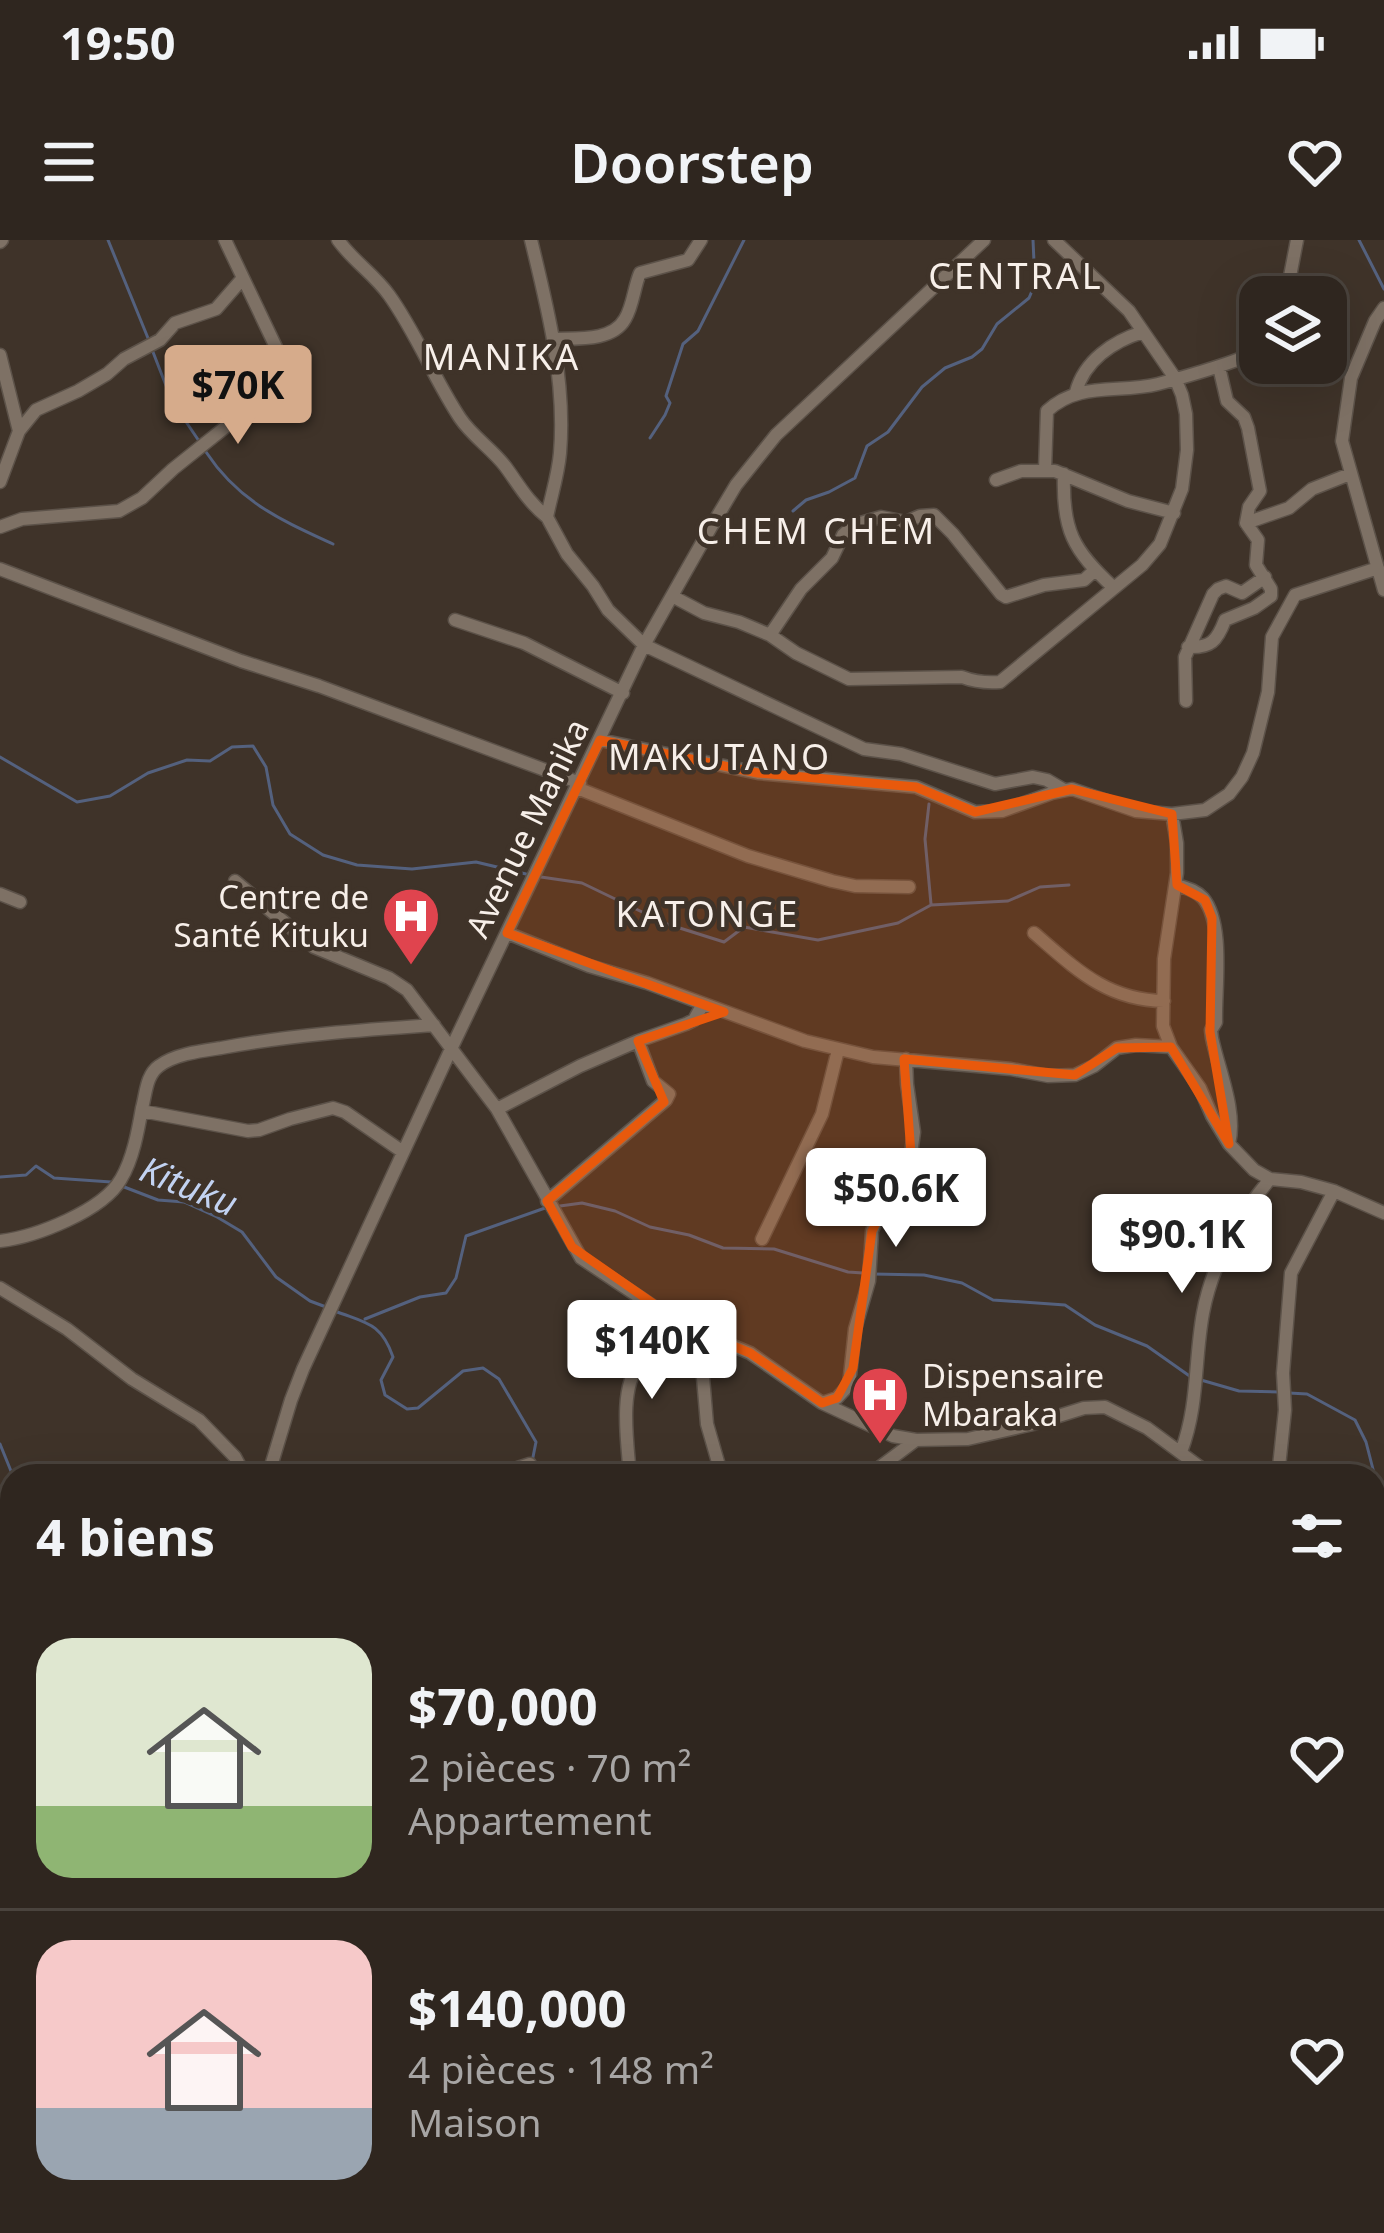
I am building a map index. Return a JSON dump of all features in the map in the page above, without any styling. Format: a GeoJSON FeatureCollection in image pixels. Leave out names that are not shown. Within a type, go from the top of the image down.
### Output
{"type":"FeatureCollection","features":[{"type":"Feature","properties":{"kind":"street"},"geometry":{"type":"LineString","coordinates":[[0,527],[22,519],[118,511],[142,498],[278,385],[285,374],[284,364],[225,240]]}},
{"type":"Feature","properties":{"kind":"street"},"geometry":{"type":"LineString","coordinates":[[338,240],[388,292],[459,417],[504,464],[547,518],[566,554],[608,610],[644,646],[864,749],[901,754],[994,784],[1033,778],[1064,790]]}},
{"type":"Feature","properties":{"kind":"street"},"geometry":{"type":"LineString","coordinates":[[531,240],[553,338],[560,451],[547,518]]}},
{"type":"Feature","properties":{"kind":"street"},"geometry":{"type":"LineString","coordinates":[[553,338],[590,338],[615,330],[624,322],[640,273],[688,260],[701,240]]}},
{"type":"Feature","properties":{"kind":"street","name":"Avenue Manika"},"geometry":{"type":"LineString","coordinates":[[272,1464],[290,1400],[451,1049],[644,646],[736,485],[776,435],[984,240]]}},
{"type":"Feature","properties":{"kind":"street"},"geometry":{"type":"LineString","coordinates":[[672,596],[704,613],[770,635],[850,679],[962,677],[1000,682],[1150,556],[1160,544],[1182,489],[1187,450],[1183,395],[1129,310],[1054,240]]}},
{"type":"Feature","properties":{"kind":"street"},"geometry":{"type":"LineString","coordinates":[[1290,276],[1298,240]]}},
{"type":"Feature","properties":{"kind":"street"},"geometry":{"type":"LineString","coordinates":[[0,482],[19,431],[36,410],[107,374],[160,340],[175,323],[216,309],[243,278]]}},
{"type":"Feature","properties":{"kind":"street"},"geometry":{"type":"LineString","coordinates":[[1384,308],[1351,378],[1342,441],[1384,590]]}},
{"type":"Feature","properties":{"kind":"street"},"geometry":{"type":"LineString","coordinates":[[1076,392],[1091,364],[1118,341],[1143,332]]}},
{"type":"Feature","properties":{"kind":"street"},"geometry":{"type":"LineString","coordinates":[[0,355],[19,431]]}},
{"type":"Feature","properties":{"kind":"street"},"geometry":{"type":"LineString","coordinates":[[1045,470],[1047,411],[1057,402],[1076,392],[1140,387],[1239,359]]}},
{"type":"Feature","properties":{"kind":"street"},"geometry":{"type":"LineString","coordinates":[[1188,647],[1211,645],[1231,615],[1254,608],[1270,596],[1271,589],[1256,565],[1258,540],[1246,523],[1260,491],[1244,417],[1227,401],[1219,367]]}},
{"type":"Feature","properties":{"kind":"street"},"geometry":{"type":"LineString","coordinates":[[996,480],[1021,471],[1045,470],[1174,513]]}},
{"type":"Feature","properties":{"kind":"street"},"geometry":{"type":"LineString","coordinates":[[1064,474],[1065,509],[1075,547],[1113,587]]}},
{"type":"Feature","properties":{"kind":"street"},"geometry":{"type":"LineString","coordinates":[[1246,523],[1289,508],[1312,489],[1350,474]]}},
{"type":"Feature","properties":{"kind":"street"},"geometry":{"type":"LineString","coordinates":[[770,635],[801,590],[832,558],[843,535],[870,518],[906,522],[934,515],[1006,597],[1044,585],[1084,580],[1095,570]]}},
{"type":"Feature","properties":{"kind":"street"},"geometry":{"type":"LineString","coordinates":[[599,740],[758,773],[916,787],[975,812],[1002,811],[1064,790],[1085,792],[1136,811],[1204,810],[1217,804],[1242,777],[1259,736],[1272,637],[1295,595],[1378,568]]}},
{"type":"Feature","properties":{"kind":"street"},"geometry":{"type":"LineString","coordinates":[[0,569],[578,785],[748,856],[855,886],[909,887]]}},
{"type":"Feature","properties":{"kind":"street"},"geometry":{"type":"LineString","coordinates":[[1186,701],[1185,657],[1218,589],[1226,586],[1242,593],[1265,577]]}},
{"type":"Feature","properties":{"kind":"street"},"geometry":{"type":"LineString","coordinates":[[455,620],[524,643],[623,693]]}},
{"type":"Feature","properties":{"kind":"street"},"geometry":{"type":"LineString","coordinates":[[1172,814],[1178,843],[1177,885],[1164,959],[1163,1001],[1163,1026],[1171,1047],[1200,1088],[1228,1144],[1254,1170],[1270,1179],[1334,1191],[1384,1214]]}},
{"type":"Feature","properties":{"kind":"street"},"geometry":{"type":"LineString","coordinates":[[235,881],[314,947],[407,990],[497,1109],[572,1246],[587,1264],[688,1330],[750,1353],[822,1402],[877,1431],[916,1440],[983,1436],[1095,1406],[1115,1410],[1196,1464]]}},
{"type":"Feature","properties":{"kind":"street"},"geometry":{"type":"LineString","coordinates":[[1177,885],[1196,891],[1212,918],[1217,966],[1216,1022],[1211,1030],[1230,1112],[1228,1144]]}},
{"type":"Feature","properties":{"kind":"street"},"geometry":{"type":"LineString","coordinates":[[0,894],[20,902]]}},
{"type":"Feature","properties":{"kind":"street"},"geometry":{"type":"LineString","coordinates":[[507,933],[805,1041],[873,1057],[1075,1076],[1117,1048],[1171,1047]]}},
{"type":"Feature","properties":{"kind":"street"},"geometry":{"type":"LineString","coordinates":[[1034,933],[1082,975],[1117,994],[1163,1001]]}},
{"type":"Feature","properties":{"kind":"street"},"geometry":{"type":"LineString","coordinates":[[497,1109],[580,1066],[694,1020],[703,1004]]}},
{"type":"Feature","properties":{"kind":"street"},"geometry":{"type":"LineString","coordinates":[[0,1241],[51,1227],[108,1196],[127,1169],[147,1084],[154,1069],[170,1060],[291,1036],[434,1025]]}},
{"type":"Feature","properties":{"kind":"street"},"geometry":{"type":"LineString","coordinates":[[547,1201],[666,1100],[668,1094],[653,1081],[638,1041]]}},
{"type":"Feature","properties":{"kind":"street"},"geometry":{"type":"LineString","coordinates":[[762,1239],[822,1114],[838,1050]]}},
{"type":"Feature","properties":{"kind":"street"},"geometry":{"type":"LineString","coordinates":[[822,1402],[837,1398],[849,1385],[855,1329],[872,1259],[872,1231],[911,1154],[914,1132],[906,1059]]}},
{"type":"Feature","properties":{"kind":"street"},"geometry":{"type":"LineString","coordinates":[[142,1112],[248,1131],[333,1108],[403,1152]]}},
{"type":"Feature","properties":{"kind":"street"},"geometry":{"type":"LineString","coordinates":[[1181,1452],[1196,1402],[1206,1299],[1239,1219],[1270,1179]]}},
{"type":"Feature","properties":{"kind":"street"},"geometry":{"type":"LineString","coordinates":[[1279,1464],[1291,1273],[1334,1191]]}},
{"type":"Feature","properties":{"kind":"street"},"geometry":{"type":"LineString","coordinates":[[0,1288],[199,1420],[239,1464]]}},
{"type":"Feature","properties":{"kind":"street"},"geometry":{"type":"LineString","coordinates":[[629,1464],[626,1409],[633,1376],[645,1360],[688,1330]]}},
{"type":"Feature","properties":{"kind":"street"},"geometry":{"type":"LineString","coordinates":[[688,1330],[703,1366],[707,1424],[719,1464]]}},
{"type":"Feature","properties":{"kind":"street"},"geometry":{"type":"LineString","coordinates":[[884,1464],[916,1440]]}},
{"type":"Feature","properties":{"kind":"street"},"geometry":{"type":"LineString","coordinates":[[277,1452],[279,1464]]}},
{"type":"Feature","properties":{"kind":"highlighted area"},"geometry":{"type":"Polygon","coordinates":[[[600,740],[758,773],[916,787],[975,812],[1072,789],[1172,814],[1177,885],[1205,900],[1212,918],[1210,1032],[1229,1144],[1171,1047],[1117,1048],[1075,1075],[904,1059],[911,1154],[872,1231],[853,1368],[837,1398],[822,1403],[750,1353],[687,1327],[572,1247],[547,1201],[664,1102],[638,1041],[724,1012],[507,933],[600,740]]]}},
{"type":"Feature","properties":{"kind":"waterway"},"geometry":{"type":"LineString","coordinates":[[108,240],[150,343]]}},
{"type":"Feature","properties":{"kind":"waterway"},"geometry":{"type":"LineString","coordinates":[[650,438],[670,403],[666,396],[683,344],[698,331],[744,240]]}},
{"type":"Feature","properties":{"kind":"waterway"},"geometry":{"type":"LineString","coordinates":[[793,511],[806,500],[855,478],[867,446],[888,432],[922,387],[945,368],[982,349],[997,324],[1029,298],[1035,284],[1033,240]]}},
{"type":"Feature","properties":{"kind":"waterway"},"geometry":{"type":"LineString","coordinates":[[1359,240],[1384,289]]}},
{"type":"Feature","properties":{"kind":"waterway"},"geometry":{"type":"LineString","coordinates":[[153,352],[172,401],[201,444]]}},
{"type":"Feature","properties":{"kind":"waterway"},"geometry":{"type":"LineString","coordinates":[[206,452],[247,497],[333,544]]}},
{"type":"Feature","properties":{"kind":"waterway"},"geometry":{"type":"LineString","coordinates":[[0,757],[77,802],[110,796],[148,773],[187,760],[210,761],[232,747],[253,746],[266,767],[273,805],[290,834],[323,855],[357,865],[412,869],[476,862],[526,874]]}},
{"type":"Feature","properties":{"kind":"waterway"},"geometry":{"type":"LineString","coordinates":[[929,804],[925,839],[931,904]]}},
{"type":"Feature","properties":{"kind":"waterway"},"geometry":{"type":"LineString","coordinates":[[541,877],[582,883],[667,924],[724,942],[744,927],[818,940],[898,923],[931,905],[1008,901],[1040,887],[1069,885]]}},
{"type":"Feature","properties":{"kind":"waterway","name":"Kituku"},"geometry":{"type":"LineString","coordinates":[[0,1177],[26,1175],[36,1166],[54,1178],[111,1182]]}},
{"type":"Feature","properties":{"kind":"waterway","name":"Kituku"},"geometry":{"type":"LineString","coordinates":[[119,1185],[158,1200],[184,1202],[217,1217],[242,1232],[276,1277],[326,1307]]}},
{"type":"Feature","properties":{"kind":"waterway"},"geometry":{"type":"LineString","coordinates":[[560,1206],[582,1203],[723,1248],[774,1249],[863,1273]]}},
{"type":"Feature","properties":{"kind":"waterway"},"geometry":{"type":"LineString","coordinates":[[365,1319],[420,1297],[446,1293],[456,1278],[466,1236],[545,1208]]}},
{"type":"Feature","properties":{"kind":"waterway"},"geometry":{"type":"LineString","coordinates":[[873,1274],[924,1275],[962,1283],[993,1300],[1065,1305],[1095,1325],[1147,1346],[1191,1377]]}},
{"type":"Feature","properties":{"kind":"waterway","name":"Kituku"},"geometry":{"type":"LineString","coordinates":[[335,1311],[371,1325],[383,1337],[393,1357],[381,1380],[385,1395],[407,1409],[418,1408],[463,1371],[483,1368],[499,1379],[536,1442],[533,1464]]}},
{"type":"Feature","properties":{"kind":"waterway"},"geometry":{"type":"LineString","coordinates":[[1201,1380],[1239,1391],[1280,1392]]}},
{"type":"Feature","properties":{"kind":"waterway"},"geometry":{"type":"LineString","coordinates":[[1289,1393],[1307,1394],[1355,1420],[1372,1464]]}},
{"type":"Feature","properties":{"kind":"waterway"},"geometry":{"type":"LineString","coordinates":[[0,1444],[8,1464]]}},
{"type":"Feature","properties":{"kind":"place","name":"Centre de Santé Kituku"},"geometry":{"type":"Point","coordinates":[411,967]}},
{"type":"Feature","properties":{"kind":"place","name":"Dispensaire Mbaraka"},"geometry":{"type":"Point","coordinates":[880,1446]}},
{"type":"Feature","properties":{"kind":"district","name":"CENTRAL"},"geometry":{"type":"Point","coordinates":[1016,276]}},
{"type":"Feature","properties":{"kind":"district","name":"MANIKA"},"geometry":{"type":"Point","coordinates":[502,357]}},
{"type":"Feature","properties":{"kind":"district","name":"CHEM CHEM"},"geometry":{"type":"Point","coordinates":[817,531]}},
{"type":"Feature","properties":{"kind":"district","name":"MAKUTANO"},"geometry":{"type":"Point","coordinates":[720,757]}},
{"type":"Feature","properties":{"kind":"district","name":"KATONGE"},"geometry":{"type":"Point","coordinates":[708,914]}}]}
